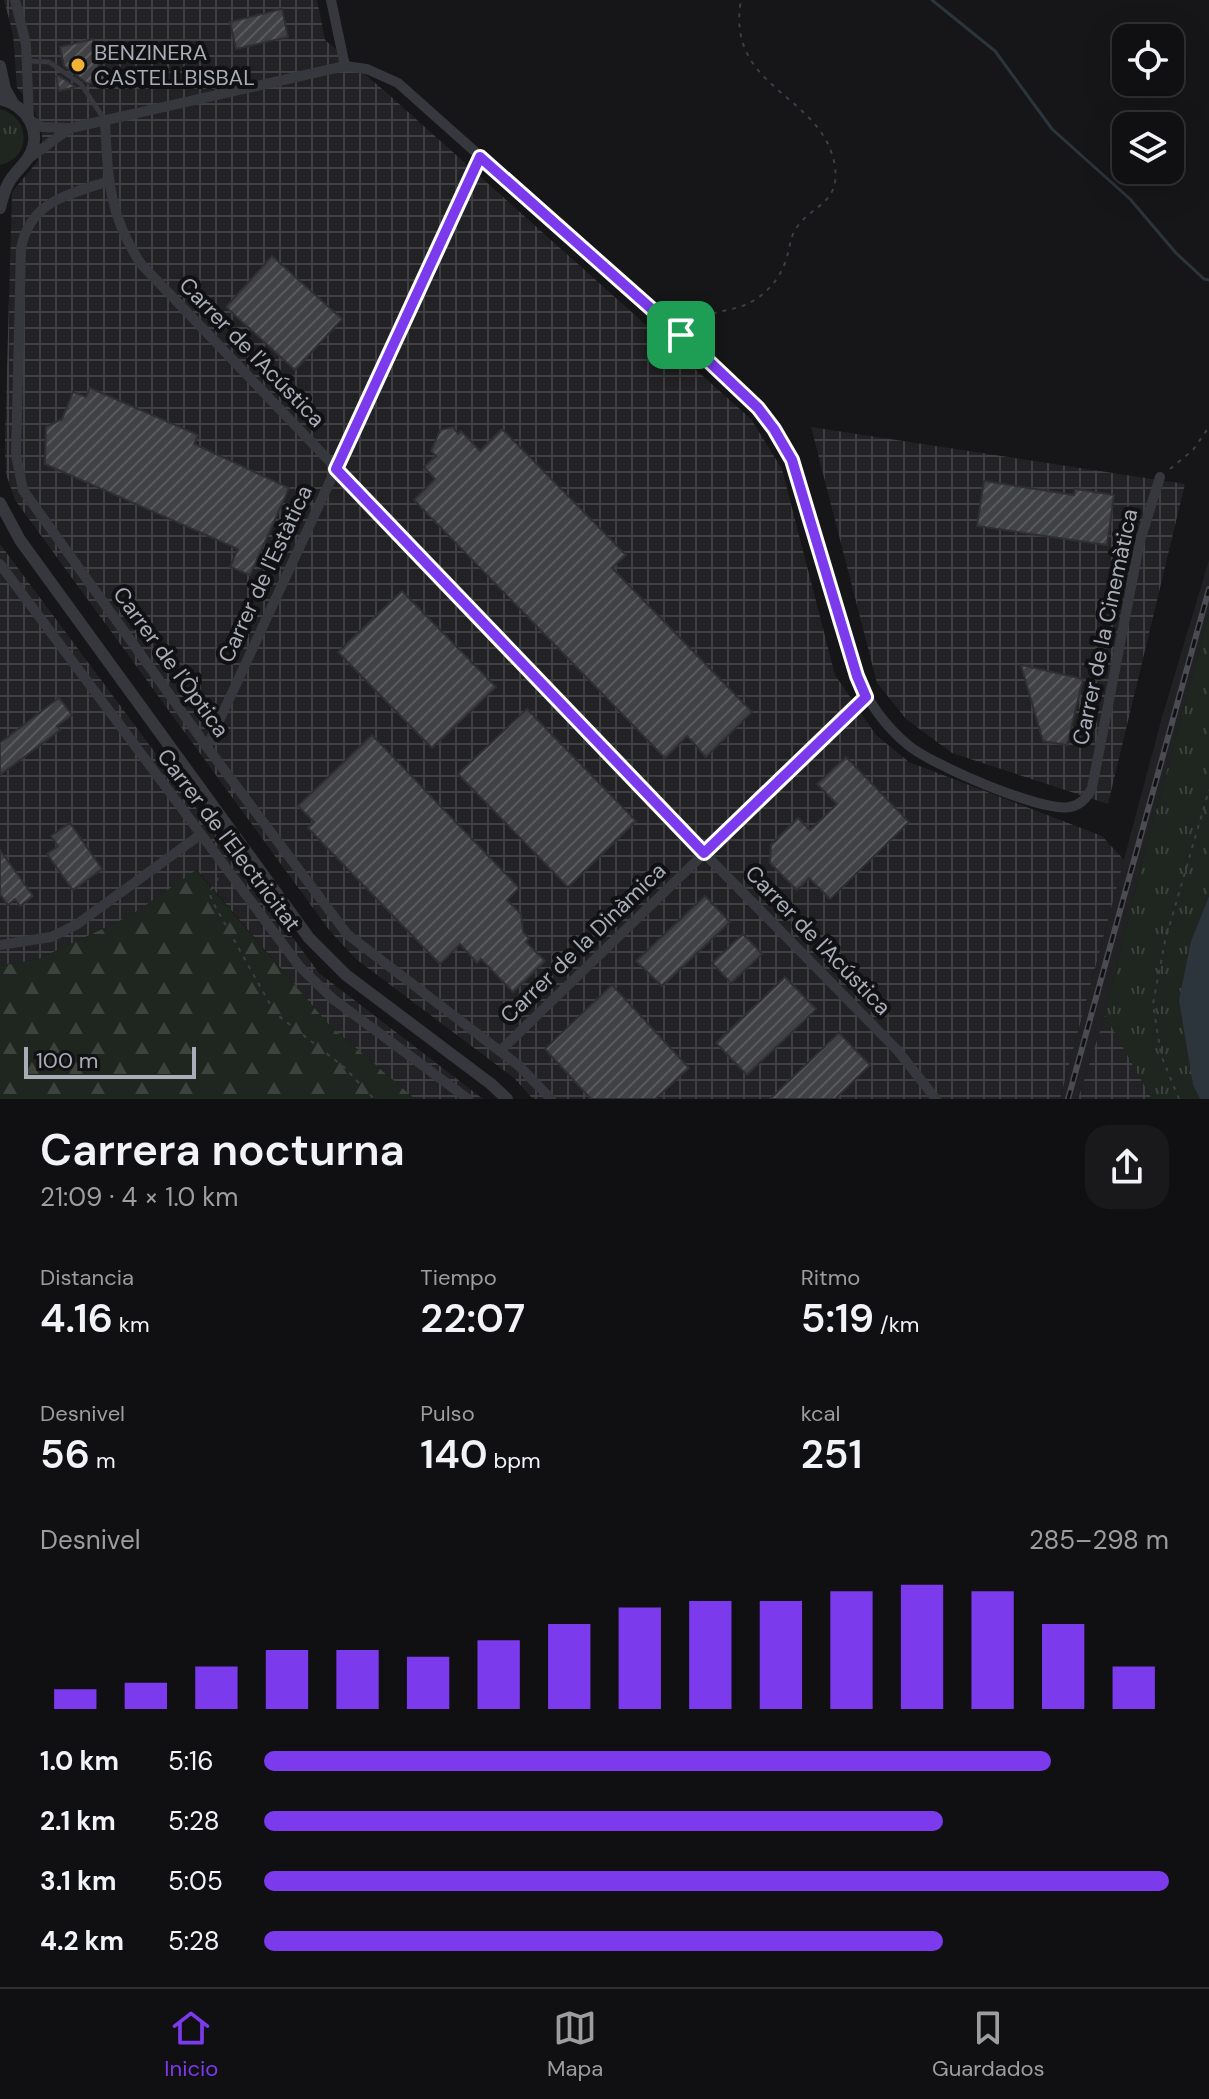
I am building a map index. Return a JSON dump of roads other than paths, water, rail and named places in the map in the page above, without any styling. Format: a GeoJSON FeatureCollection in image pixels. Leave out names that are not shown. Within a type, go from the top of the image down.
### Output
{"type":"FeatureCollection","features":[{"type":"Feature","properties":{"kind":"street"},"geometry":{"type":"LineString","coordinates":[[0,208],[9,182],[33,147],[34,134],[30,120],[28,61],[15,0]]}},
{"type":"Feature","properties":{"kind":"street"},"geometry":{"type":"LineString","coordinates":[[331,0],[345,66]]}},
{"type":"Feature","properties":{"kind":"street"},"geometry":{"type":"LineString","coordinates":[[0,66],[6,101],[42,127],[71,128],[345,66],[367,69],[398,83],[681,335],[758,408],[792,460],[866,697]]}},
{"type":"Feature","properties":{"kind":"street","name":"Carrer de l'Acústica"},"geometry":{"type":"LineString","coordinates":[[105,120],[109,181],[122,233],[141,264],[704,853],[898,1051],[936,1099]]}},
{"type":"Feature","properties":{"kind":"street"},"geometry":{"type":"LineString","coordinates":[[0,176],[25,162],[71,128]]}},
{"type":"Feature","properties":{"kind":"street","name":"Carrer de l'Estàtica"},"geometry":{"type":"LineString","coordinates":[[207,747],[480,157]]}},
{"type":"Feature","properties":{"kind":"street","name":"Carrer de l'Òptica"},"geometry":{"type":"LineString","coordinates":[[109,181],[50,203],[33,216],[23,235],[17,467],[27,497],[207,747],[347,934],[518,1065],[551,1099]]}},
{"type":"Feature","properties":{"kind":"street","name":"Carrer de la Cinemàtica"},"geometry":{"type":"LineString","coordinates":[[866,697],[880,717],[909,746],[948,769],[1054,807],[1079,804],[1092,788],[1140,541],[1160,477]]}},
{"type":"Feature","properties":{"kind":"street"},"geometry":{"type":"LineString","coordinates":[[0,503],[20,540],[309,938],[346,975],[507,1099]]}},
{"type":"Feature","properties":{"kind":"street","name":"Carrer de l'Electricitat"},"geometry":{"type":"LineString","coordinates":[[0,564],[286,950],[315,984],[468,1099]]}},
{"type":"Feature","properties":{"kind":"street","name":"Carrer de la Dinàmica"},"geometry":{"type":"LineString","coordinates":[[500,1051],[866,697]]}},
{"type":"Feature","properties":{"kind":"street"},"geometry":{"type":"LineString","coordinates":[[0,945],[51,937],[76,925],[200,835]]}},
{"type":"Feature","properties":{"kind":"lane"},"geometry":{"type":"LineString","coordinates":[[28,61],[49,62],[81,84],[105,120]]}},
{"type":"Feature","properties":{"kind":"waterway"},"geometry":{"type":"LineString","coordinates":[[932,0],[995,51],[1052,129],[1130,199],[1176,253],[1209,280]]}},
{"type":"Feature","properties":{"kind":"railway"},"geometry":{"type":"LineString","coordinates":[[1068,1099],[1209,589]]}},
{"type":"Feature","properties":{"kind":"place","name":"BENZINERA CASTELLBISBAL"},"geometry":{"type":"Point","coordinates":[78,65]}}]}
